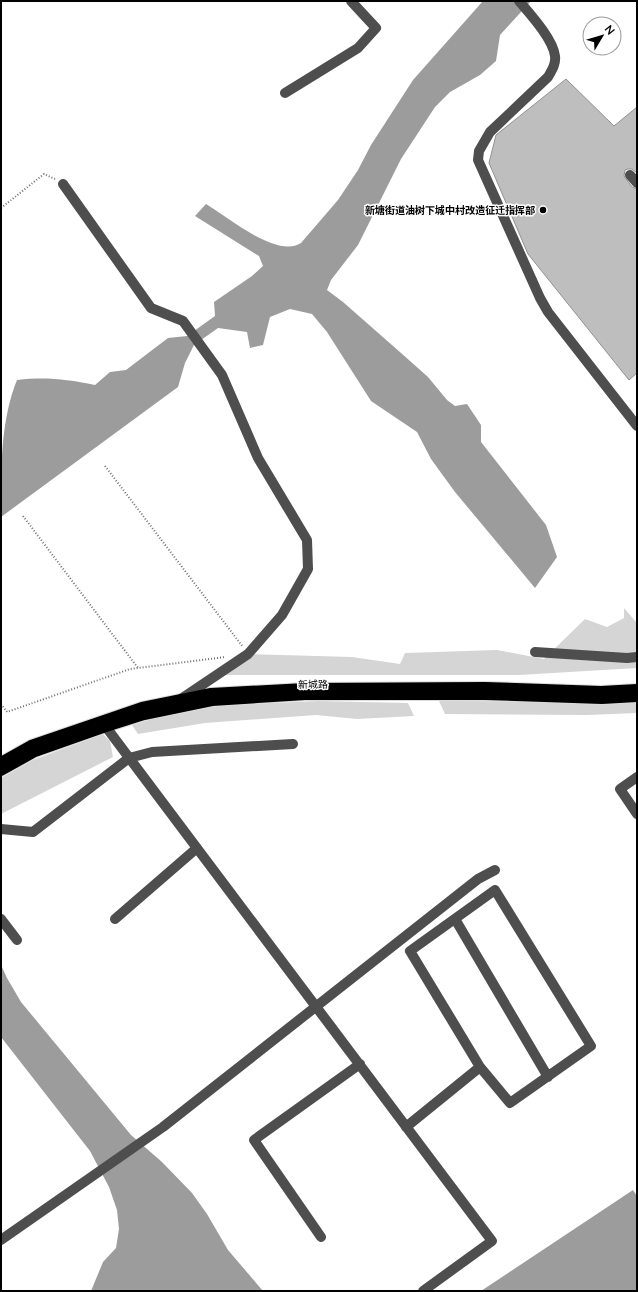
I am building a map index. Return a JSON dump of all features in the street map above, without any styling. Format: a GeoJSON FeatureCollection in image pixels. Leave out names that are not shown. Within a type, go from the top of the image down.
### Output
{"type":"FeatureCollection","features":[{"type":"Feature","properties":{"kind":"main road","name":"新城路"},"geometry":{"type":"LineString","coordinates":[[1,762],[31,745],[142,707],[211,693],[305,688],[485,687],[602,691],[637,689]]}},
{"type":"Feature","properties":{"kind":"main road","name":"新城路"},"geometry":{"type":"LineString","coordinates":[[1,771],[34,752],[106,727],[144,715],[212,701],[305,695],[485,695],[602,699],[637,697]]}},
{"type":"Feature","properties":{"kind":"street"},"geometry":{"type":"LineString","coordinates":[[285,93],[358,48],[376,28],[351,1]]}},
{"type":"Feature","properties":{"kind":"street"},"geometry":{"type":"LineString","coordinates":[[519,1],[552,45],[555,57],[554,68],[548,77],[490,132],[479,151],[478,160],[540,298],[548,312],[637,426]]}},
{"type":"Feature","properties":{"kind":"street"},"geometry":{"type":"LineString","coordinates":[[630,175],[637,183]]}},
{"type":"Feature","properties":{"kind":"street"},"geometry":{"type":"LineString","coordinates":[[63,184],[151,308],[182,321],[222,375],[258,458],[307,540],[308,569],[282,615],[248,654],[181,699]]}},
{"type":"Feature","properties":{"kind":"street"},"geometry":{"type":"LineString","coordinates":[[535,652],[627,658],[637,657]]}},
{"type":"Feature","properties":{"kind":"street"},"geometry":{"type":"LineString","coordinates":[[106,727],[492,1241],[423,1291]]}},
{"type":"Feature","properties":{"kind":"street"},"geometry":{"type":"LineString","coordinates":[[1,829],[33,832],[129,758],[152,752],[294,744]]}},
{"type":"Feature","properties":{"kind":"street"},"geometry":{"type":"LineString","coordinates":[[637,778],[620,789],[637,814]]}},
{"type":"Feature","properties":{"kind":"street"},"geometry":{"type":"LineString","coordinates":[[115,919],[197,848]]}},
{"type":"Feature","properties":{"kind":"street"},"geometry":{"type":"LineString","coordinates":[[1,1240],[163,1127],[478,879],[495,870]]}},
{"type":"Feature","properties":{"kind":"street"},"geometry":{"type":"LineString","coordinates":[[495,890],[591,1046],[510,1103],[480,1067],[410,951],[455,919],[495,890]]}},
{"type":"Feature","properties":{"kind":"street"},"geometry":{"type":"LineString","coordinates":[[1,919],[17,940]]}},
{"type":"Feature","properties":{"kind":"street"},"geometry":{"type":"LineString","coordinates":[[455,919],[548,1076]]}},
{"type":"Feature","properties":{"kind":"street"},"geometry":{"type":"LineString","coordinates":[[321,1237],[254,1140],[360,1064]]}},
{"type":"Feature","properties":{"kind":"street"},"geometry":{"type":"LineString","coordinates":[[406,1127],[480,1067]]}},
{"type":"Feature","properties":{"kind":"path"},"geometry":{"type":"LineString","coordinates":[[1,208],[44,174],[63,184]]}},
{"type":"Feature","properties":{"kind":"path"},"geometry":{"type":"LineString","coordinates":[[105,466],[248,654]]}},
{"type":"Feature","properties":{"kind":"path"},"geometry":{"type":"LineString","coordinates":[[23,516],[138,668]]}},
{"type":"Feature","properties":{"kind":"path"},"geometry":{"type":"LineString","coordinates":[[1,704],[7,712],[138,668],[232,656]]}},
{"type":"Feature","properties":{"kind":"shaded area"},"geometry":{"type":"Polygon","coordinates":[[[483,1],[531,1],[500,35],[496,61],[480,75],[450,92],[435,107],[401,159],[358,245],[331,280],[327,290],[343,302],[428,377],[447,400],[455,406],[467,404],[481,425],[481,442],[546,525],[557,557],[535,588],[455,492],[431,459],[417,432],[371,401],[327,332],[312,314],[290,309],[270,317],[263,345],[250,348],[247,332],[218,328],[194,345],[185,363],[178,387],[1,517],[4,430],[11,396],[17,380],[56,379],[95,385],[110,372],[126,370],[168,338],[187,336],[215,316],[214,302],[252,276],[263,266],[259,256],[195,216],[206,204],[239,226],[266,241],[279,245],[291,246],[301,243],[338,200],[413,80],[483,1]]]}},
{"type":"Feature","properties":{"kind":"shaded area"},"geometry":{"type":"Polygon","coordinates":[[[624,608],[637,623],[637,668],[519,675],[217,675],[248,654],[352,657],[400,664],[405,653],[497,650],[544,659],[585,619],[607,627],[624,618],[624,608]]]}},
{"type":"Feature","properties":{"kind":"shaded area"},"geometry":{"type":"Polygon","coordinates":[[[318,701],[408,703],[414,716],[357,719],[316,715],[205,723],[138,734],[132,725],[152,719],[221,705],[318,701]]]}},
{"type":"Feature","properties":{"kind":"shaded area"},"geometry":{"type":"Polygon","coordinates":[[[439,701],[637,702],[637,713],[587,715],[445,714],[439,701]]]}},
{"type":"Feature","properties":{"kind":"shaded area"},"geometry":{"type":"Polygon","coordinates":[[[103,734],[110,741],[113,757],[1,814],[1,778],[33,760],[103,734]]]}},
{"type":"Feature","properties":{"kind":"shaded area"},"geometry":{"type":"Polygon","coordinates":[[[1,965],[21,1002],[131,1135],[162,1162],[192,1193],[207,1214],[228,1250],[263,1291],[91,1291],[103,1262],[116,1248],[119,1229],[117,1210],[109,1187],[90,1151],[1,1037],[1,965]]]}},
{"type":"Feature","properties":{"kind":"shaded area"},"geometry":{"type":"Polygon","coordinates":[[[633,1190],[637,1196],[637,1291],[481,1291],[633,1190]]]}},
{"type":"Feature","properties":{"kind":"building"},"geometry":{"type":"Polygon","coordinates":[[[566,79],[614,126],[637,107],[637,173],[632,169],[628,169],[625,170],[624,176],[632,187],[637,189],[637,373],[629,380],[528,254],[489,163],[496,135],[566,79]]]}},
{"type":"Feature","properties":{"kind":"place","name":"新塘街道油树下城中村改造征迁指挥部"},"geometry":{"type":"Point","coordinates":[543,210]}}]}
